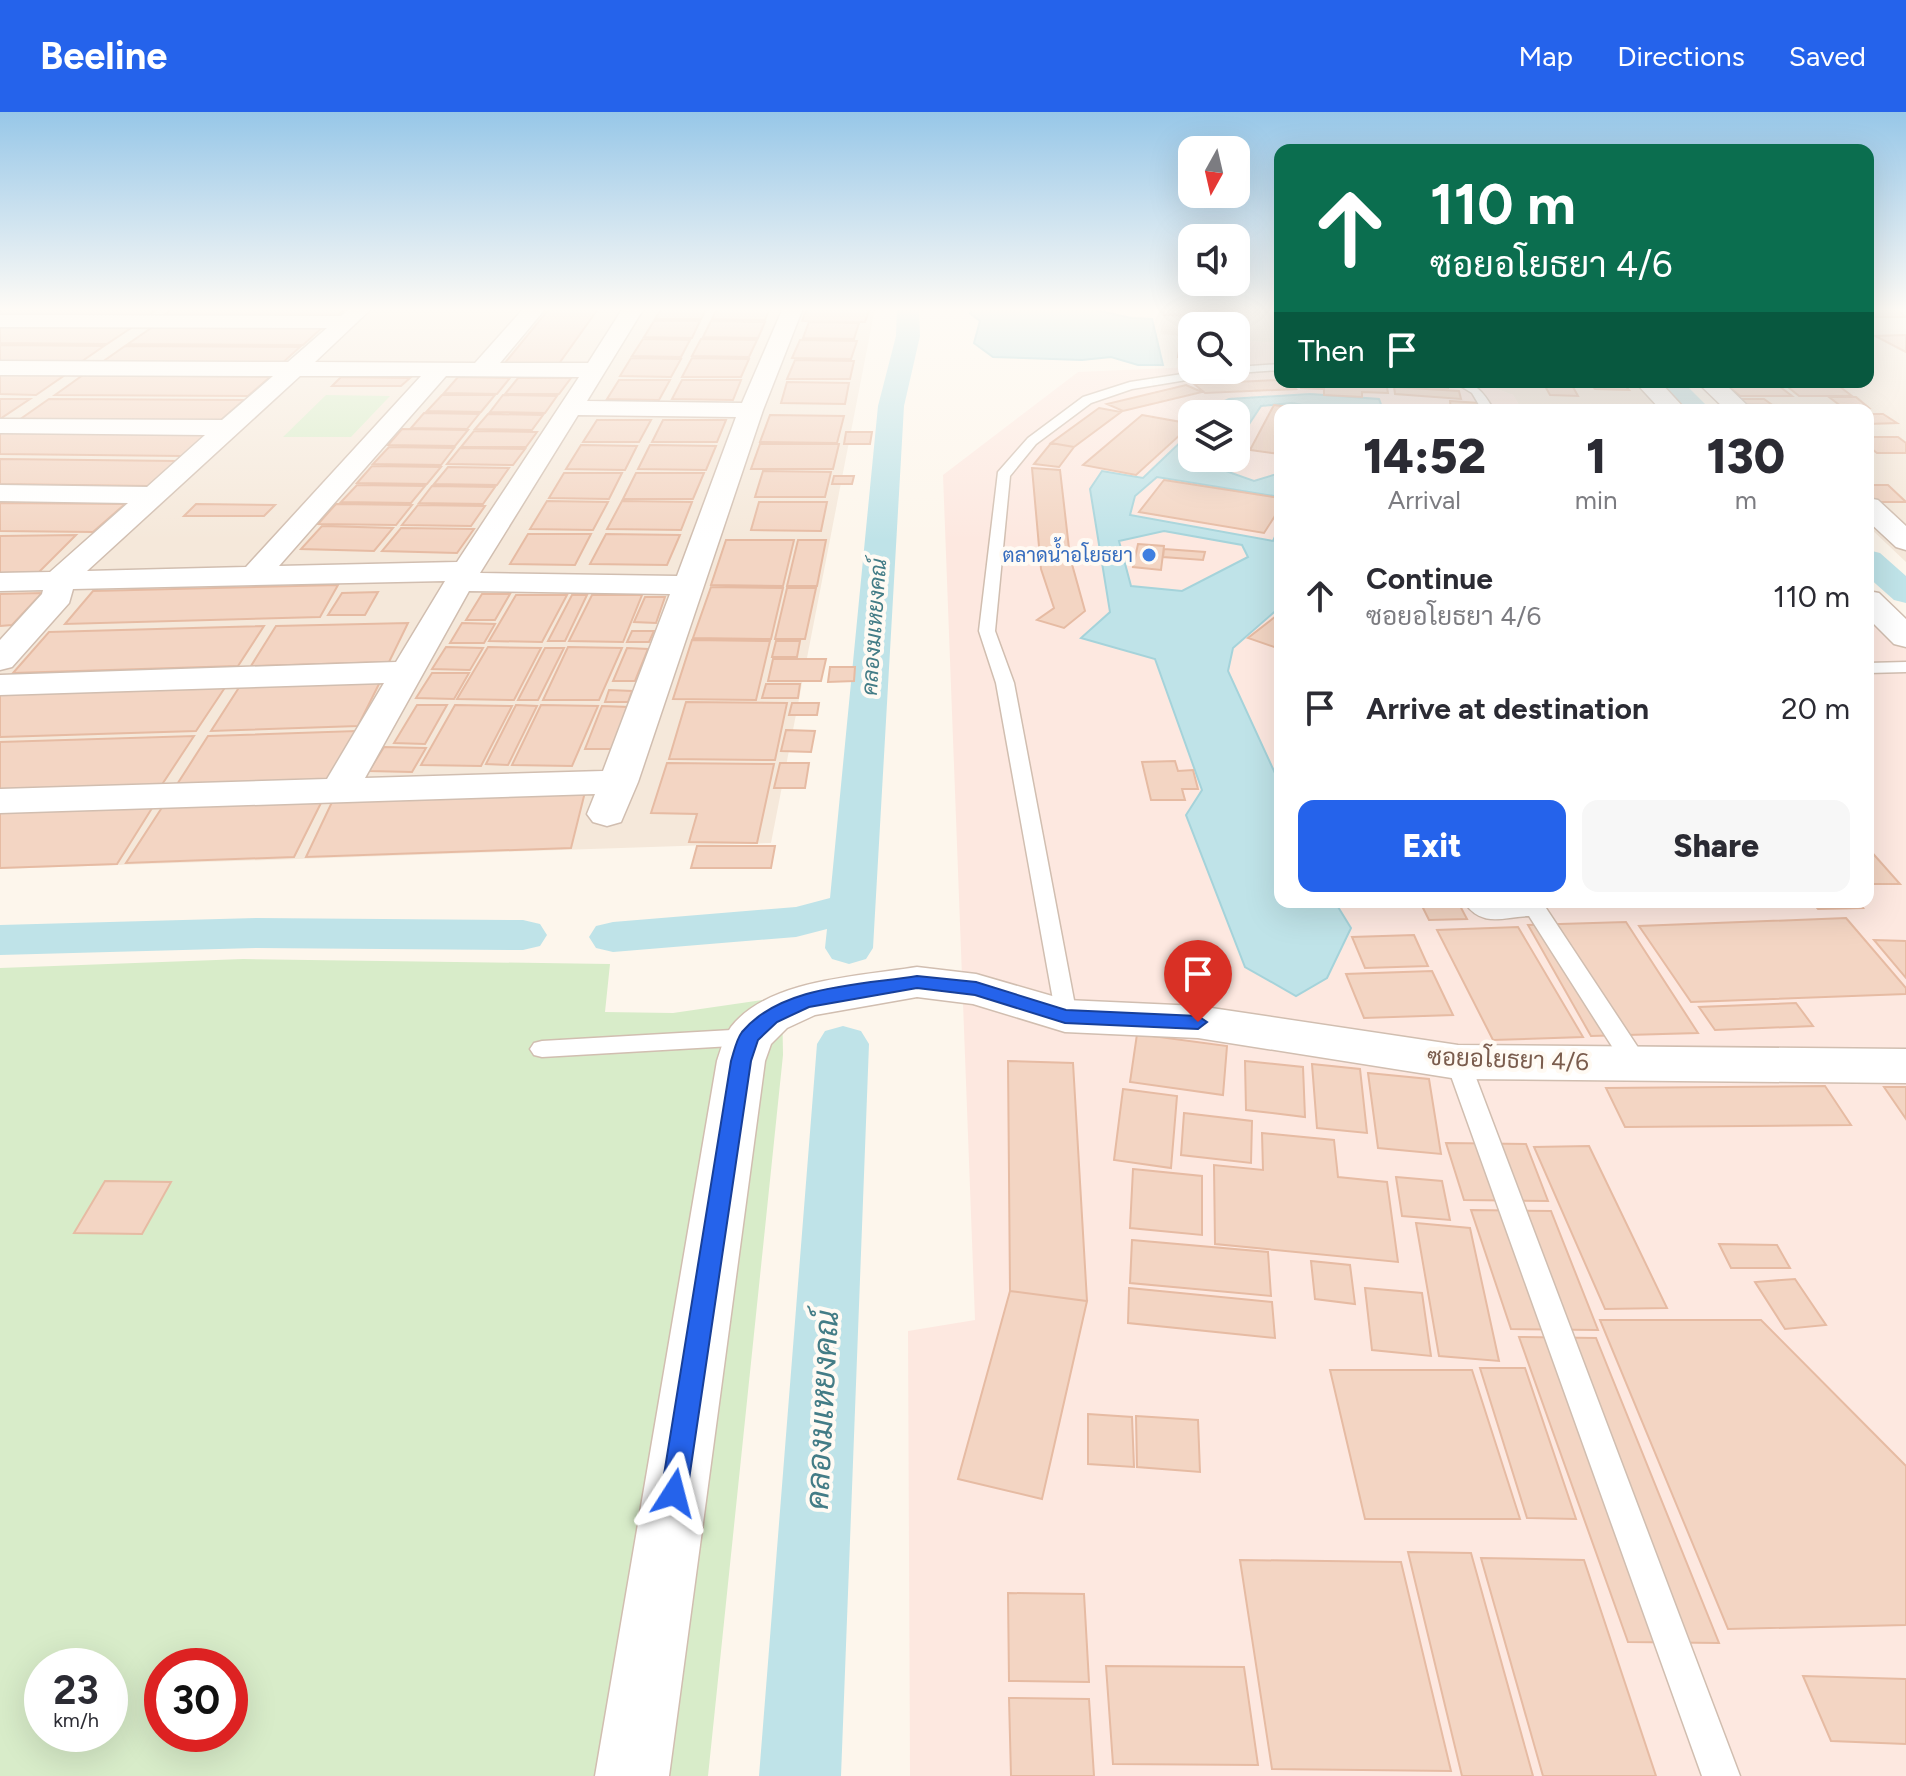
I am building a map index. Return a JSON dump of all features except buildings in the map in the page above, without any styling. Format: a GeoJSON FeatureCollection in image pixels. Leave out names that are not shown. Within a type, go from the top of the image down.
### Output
{"type":"FeatureCollection","features":[{"type":"Feature","properties":{"kind":"street"},"geometry":{"type":"LineString","coordinates":[[0,660],[58,596],[58,581],[276,386]]}},
{"type":"Feature","properties":{"kind":"street"},"geometry":{"type":"LineString","coordinates":[[254,576],[425,386]]}},
{"type":"Feature","properties":{"kind":"street"},"geometry":{"type":"LineString","coordinates":[[339,791],[463,576],[585,386]]}},
{"type":"Feature","properties":{"kind":"street"},"geometry":{"type":"LineString","coordinates":[[0,801],[339,791],[613,798],[761,386]]}},
{"type":"Feature","properties":{"kind":"street"},"geometry":{"type":"LineString","coordinates":[[1653,388],[1668,404]]}},
{"type":"Feature","properties":{"kind":"street"},"geometry":{"type":"LineString","coordinates":[[1715,388],[1733,404]]}},
{"type":"Feature","properties":{"kind":"street"},"geometry":{"type":"LineString","coordinates":[[570,408],[751,410]]}},
{"type":"Feature","properties":{"kind":"street"},"geometry":{"type":"LineString","coordinates":[[0,426],[229,428]]}},
{"type":"Feature","properties":{"kind":"street"},"geometry":{"type":"LineString","coordinates":[[0,493],[154,495]]}},
{"type":"Feature","properties":{"kind":"street"},"geometry":{"type":"LineString","coordinates":[[1884,511],[1906,541]]}},
{"type":"Feature","properties":{"kind":"street"},"geometry":{"type":"LineString","coordinates":[[0,582],[254,576],[463,576],[690,585]]}},
{"type":"Feature","properties":{"kind":"street"},"geometry":{"type":"LineString","coordinates":[[1874,606],[1906,637]]}},
{"type":"Feature","properties":{"kind":"street"},"geometry":{"type":"LineString","coordinates":[[0,685],[407,672]]}},
{"type":"Feature","properties":{"kind":"street","name":"ซอยอโยธยา 4/6"},"geometry":{"type":"LineString","coordinates":[[749,1037],[770,1017],[805,1001],[917,982],[976,989],[1065,1016],[1198,1022],[1458,1062],[1906,1066]]}},
{"type":"Feature","properties":{"kind":"street"},"geometry":{"type":"LineString","coordinates":[[632,1776],[741,1061],[749,1037]]}},
{"type":"Feature","properties":{"kind":"lane"},"geometry":{"type":"LineString","coordinates":[[1065,1016],[1005,683],[987,631],[1003,475],[1032,441],[1087,400],[1132,386]]}},
{"type":"Feature","properties":{"kind":"lane"},"geometry":{"type":"LineString","coordinates":[[1471,388],[1484,404]]}},
{"type":"Feature","properties":{"kind":"lane"},"geometry":{"type":"LineString","coordinates":[[1874,668],[1906,667]]}},
{"type":"Feature","properties":{"kind":"lane"},"geometry":{"type":"LineString","coordinates":[[1481,908],[1487,915],[1522,908],[1536,910],[1636,1064]]}},
{"type":"Feature","properties":{"kind":"lane"},"geometry":{"type":"LineString","coordinates":[[542,1049],[749,1037]]}},
{"type":"Feature","properties":{"kind":"lane"},"geometry":{"type":"LineString","coordinates":[[1458,1062],[1721,1776]]}},
{"type":"Feature","properties":{"kind":"shaded area"},"geometry":{"type":"Polygon","coordinates":[[[0,386],[860,386],[771,843],[0,869],[0,386]]]}},
{"type":"Feature","properties":{"kind":"shaded area"},"geometry":{"type":"Polygon","coordinates":[[[1060,386],[1494,388],[1513,395],[1518,404],[1274,404],[1274,908],[1874,908],[1874,624],[1906,648],[1906,1776],[910,1776],[908,1331],[975,1320],[943,475],[1060,386]]]}},
{"type":"Feature","properties":{"kind":"shaded area"},"geometry":{"type":"Polygon","coordinates":[[[1906,386],[1906,562],[1874,532],[1874,404],[1724,404],[1704,388],[1906,386]]]}},
{"type":"Feature","properties":{"kind":"shaded area"},"geometry":{"type":"Polygon","coordinates":[[[1494,388],[1646,388],[1660,404],[1518,404],[1513,395],[1494,388]]]}},
{"type":"Feature","properties":{"kind":"green space"},"geometry":{"type":"Polygon","coordinates":[[[326,395],[390,396],[351,437],[283,437],[326,395]]]}},
{"type":"Feature","properties":{"kind":"green space"},"geometry":{"type":"Polygon","coordinates":[[[243,959],[610,964],[605,1012],[673,1013],[782,997],[783,1055],[708,1776],[0,1776],[0,968],[243,959]]]}},
{"type":"Feature","properties":{"kind":"water"},"geometry":{"type":"Polygon","coordinates":[[[1310,394],[1379,399],[1381,404],[1274,404],[1261,406],[1250,423],[1250,400],[1227,400],[1310,394]]]}},
{"type":"Feature","properties":{"kind":"water"},"geometry":{"type":"Polygon","coordinates":[[[1178,444],[1178,472],[1228,472],[1254,481],[1274,475],[1274,496],[1157,477],[1135,496],[1130,515],[1274,539],[1274,612],[1233,648],[1228,671],[1274,771],[1274,908],[1339,908],[1351,928],[1327,978],[1296,996],[1245,967],[1186,815],[1202,790],[1155,659],[1081,638],[1110,612],[1090,489],[1102,471],[1143,478],[1178,444]],[[1164,531],[1119,541],[1131,586],[1182,591],[1248,557],[1242,545],[1164,531]]]}},
{"type":"Feature","properties":{"kind":"waterway","name":"คลองมเหยงคณ์"},"geometry":{"type":"LineString","coordinates":[[849,948],[891,406],[896,386]]}},
{"type":"Feature","properties":{"kind":"waterway"},"geometry":{"type":"LineString","coordinates":[[1674,388],[1692,404]]}},
{"type":"Feature","properties":{"kind":"waterway"},"geometry":{"type":"LineString","coordinates":[[1874,565],[1906,593]]}},
{"type":"Feature","properties":{"kind":"waterway"},"geometry":{"type":"LineString","coordinates":[[613,937],[796,922],[851,907]]}},
{"type":"Feature","properties":{"kind":"waterway"},"geometry":{"type":"LineString","coordinates":[[0,940],[256,933],[523,935]]}},
{"type":"Feature","properties":{"kind":"waterway","name":"คลองมเหยงคณ์"},"geometry":{"type":"LineString","coordinates":[[800,1776],[843,1044]]}},
{"type":"Feature","properties":{"kind":"place","name":"ตลาดน้ำอโยธยา"},"geometry":{"type":"Point","coordinates":[1149,555]}},
{"type":"Feature","properties":{"kind":"route"},"geometry":{"type":"LineString","coordinates":[[674,1493],[741,1061],[749,1037],[770,1017],[805,1001],[917,982],[976,989],[1065,1016],[1198,1022]]}}]}
